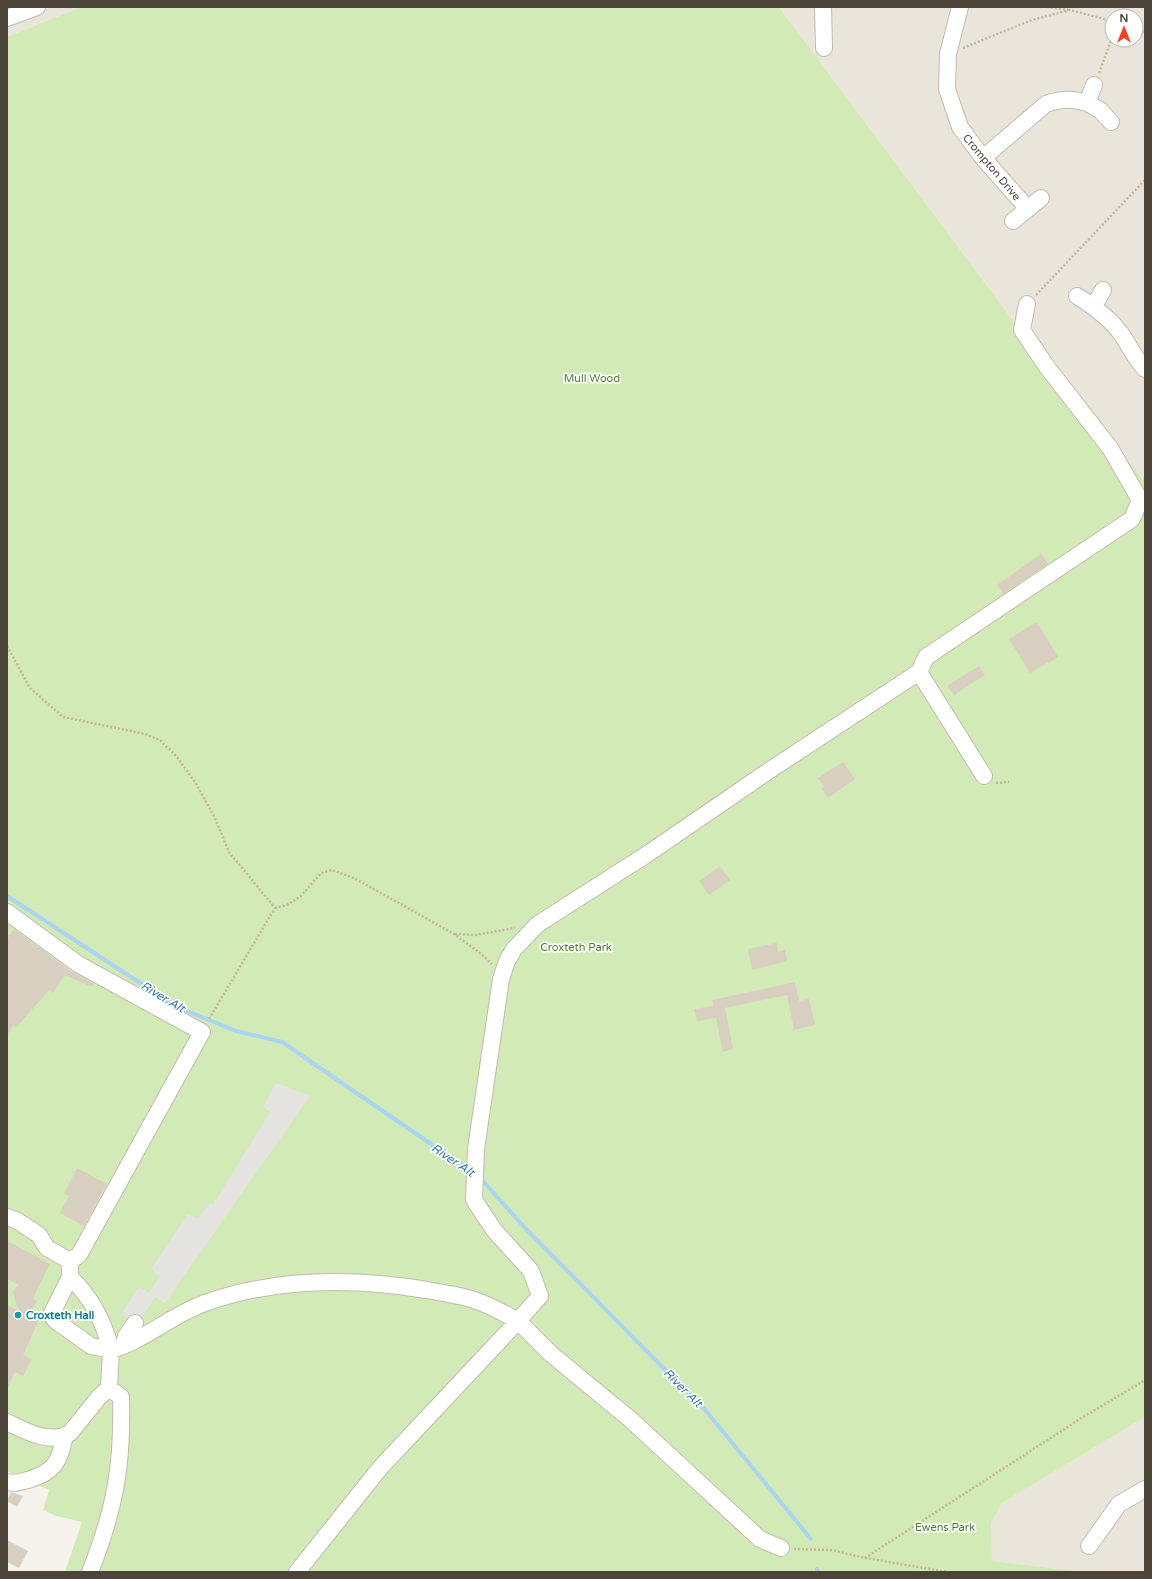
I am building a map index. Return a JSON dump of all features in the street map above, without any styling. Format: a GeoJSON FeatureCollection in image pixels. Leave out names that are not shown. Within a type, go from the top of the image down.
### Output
{"type":"FeatureCollection","features":[{"type":"Feature","properties":{"kind":"street"},"geometry":{"type":"LineString","coordinates":[[7,18],[37,7]]}},
{"type":"Feature","properties":{"kind":"street"},"geometry":{"type":"LineString","coordinates":[[823,7],[824,48]]}},
{"type":"Feature","properties":{"kind":"street","name":"Crompton Drive"},"geometry":{"type":"LineString","coordinates":[[960,7],[948,54],[946,89],[960,127],[983,158],[1028,209]]}},
{"type":"Feature","properties":{"kind":"street"},"geometry":{"type":"LineString","coordinates":[[1087,103],[1094,86]]}},
{"type":"Feature","properties":{"kind":"street"},"geometry":{"type":"LineString","coordinates":[[983,158],[1046,104],[1055,101],[1070,99],[1087,103],[1100,110],[1111,122]]}},
{"type":"Feature","properties":{"kind":"street","name":"Crompton Drive"},"geometry":{"type":"LineString","coordinates":[[1013,221],[1041,198]]}},
{"type":"Feature","properties":{"kind":"street"},"geometry":{"type":"LineString","coordinates":[[1094,306],[1103,290]]}},
{"type":"Feature","properties":{"kind":"street"},"geometry":{"type":"LineString","coordinates":[[1076,296],[1094,306],[1122,334],[1134,357],[1145,369]]}},
{"type":"Feature","properties":{"kind":"street"},"geometry":{"type":"LineString","coordinates":[[296,1572],[380,1468],[540,1296],[530,1271],[494,1230],[474,1200],[476,1164],[501,979],[507,961],[514,949],[538,924],[649,853],[767,772],[919,672],[926,657],[1132,519],[1140,500],[1110,448],[1047,367],[1022,330],[1027,304]]}},
{"type":"Feature","properties":{"kind":"street"},"geometry":{"type":"LineString","coordinates":[[919,672],[984,776]]}},
{"type":"Feature","properties":{"kind":"street"},"geometry":{"type":"LineString","coordinates":[[7,912],[78,964],[202,1032],[70,1269],[51,1315],[56,1321],[91,1346],[117,1347],[135,1341],[165,1322],[204,1303],[237,1293],[264,1288],[301,1284],[370,1283],[441,1292],[474,1300],[497,1309],[518,1321],[551,1354],[631,1420],[760,1538],[781,1548]]}},
{"type":"Feature","properties":{"kind":"street"},"geometry":{"type":"LineString","coordinates":[[7,1217],[16,1220],[39,1235],[47,1248],[70,1269],[89,1298],[117,1347]]}},
{"type":"Feature","properties":{"kind":"street"},"geometry":{"type":"LineString","coordinates":[[7,1422],[27,1433],[53,1437],[70,1433],[99,1397],[110,1388],[117,1347],[135,1322]]}},
{"type":"Feature","properties":{"kind":"street"},"geometry":{"type":"LineString","coordinates":[[90,1572],[109,1519],[119,1472],[121,1397],[110,1388]]}},
{"type":"Feature","properties":{"kind":"street"},"geometry":{"type":"LineString","coordinates":[[7,1482],[15,1484],[43,1475],[54,1468],[61,1454],[66,1435]]}},
{"type":"Feature","properties":{"kind":"street"},"geometry":{"type":"LineString","coordinates":[[1089,1546],[1119,1504],[1145,1489]]}},
{"type":"Feature","properties":{"kind":"path"},"geometry":{"type":"LineString","coordinates":[[1047,7],[1070,10],[1104,19]]}},
{"type":"Feature","properties":{"kind":"path"},"geometry":{"type":"LineString","coordinates":[[948,54],[1032,20],[1070,10]]}},
{"type":"Feature","properties":{"kind":"path"},"geometry":{"type":"LineString","coordinates":[[1094,86],[1108,48]]}},
{"type":"Feature","properties":{"kind":"path"},"geometry":{"type":"LineString","coordinates":[[1027,304],[1145,180]]}},
{"type":"Feature","properties":{"kind":"path"},"geometry":{"type":"LineString","coordinates":[[7,646],[30,688],[63,717],[145,734],[160,740],[177,756],[195,782],[215,818],[229,852],[275,908]]}},
{"type":"Feature","properties":{"kind":"path"},"geometry":{"type":"LineString","coordinates":[[206,1024],[275,908],[287,905],[301,896],[321,873],[332,870],[354,878],[454,934],[493,965],[501,979]]}},
{"type":"Feature","properties":{"kind":"path"},"geometry":{"type":"LineString","coordinates":[[454,934],[475,935],[538,924]]}},
{"type":"Feature","properties":{"kind":"path"},"geometry":{"type":"LineString","coordinates":[[865,1558],[1080,1419],[1145,1380]]}},
{"type":"Feature","properties":{"kind":"path"},"geometry":{"type":"LineString","coordinates":[[803,1549],[831,1550],[865,1558],[948,1572]]}},
{"type":"Feature","properties":{"kind":"shaded area"},"geometry":{"type":"Polygon","coordinates":[[[7,7],[81,7],[7,37],[7,7]]]}},
{"type":"Feature","properties":{"kind":"shaded area"},"geometry":{"type":"Polygon","coordinates":[[[779,7],[1145,7],[1145,475],[1141,477],[1028,328],[1014,322],[779,7]]]}},
{"type":"Feature","properties":{"kind":"shaded area"},"geometry":{"type":"Polygon","coordinates":[[[276,1083],[310,1096],[165,1303],[155,1297],[138,1324],[121,1314],[139,1287],[149,1293],[160,1276],[151,1269],[188,1214],[198,1219],[210,1203],[213,1205],[270,1112],[263,1107],[276,1083]]]}},
{"type":"Feature","properties":{"kind":"shaded area"},"geometry":{"type":"Polygon","coordinates":[[[1145,1417],[1145,1572],[1085,1572],[992,1561],[991,1523],[1002,1503],[1145,1417]]]}},
{"type":"Feature","properties":{"kind":"green space","name":"Croxteth Park"},"geometry":{"type":"Polygon","coordinates":[[[81,7],[779,7],[1014,322],[1028,328],[1141,477],[1145,475],[1145,1417],[1002,1503],[991,1523],[992,1561],[1085,1572],[65,1572],[82,1522],[56,1516],[43,1510],[49,1490],[7,1471],[7,37],[81,7]]]}},
{"type":"Feature","properties":{"kind":"building"},"geometry":{"type":"Polygon","coordinates":[[[1041,554],[1048,564],[1003,594],[997,585],[1041,554]]]}},
{"type":"Feature","properties":{"kind":"building"},"geometry":{"type":"Polygon","coordinates":[[[1037,622],[1058,657],[1030,673],[1009,639],[1037,622]]]}},
{"type":"Feature","properties":{"kind":"building"},"geometry":{"type":"Polygon","coordinates":[[[979,666],[985,675],[954,695],[947,686],[979,666]]]}},
{"type":"Feature","properties":{"kind":"building"},"geometry":{"type":"Polygon","coordinates":[[[843,762],[855,779],[828,798],[821,788],[824,787],[818,778],[843,762]]]}},
{"type":"Feature","properties":{"kind":"building"},"geometry":{"type":"Polygon","coordinates":[[[720,866],[730,880],[709,895],[699,881],[720,866]]]}},
{"type":"Feature","properties":{"kind":"building"},"geometry":{"type":"Polygon","coordinates":[[[14,929],[72,972],[94,984],[92,987],[65,975],[53,993],[49,990],[16,1028],[14,1025],[7,1035],[7,939],[14,929]]]}},
{"type":"Feature","properties":{"kind":"building"},"geometry":{"type":"Polygon","coordinates":[[[777,943],[778,952],[785,950],[787,961],[752,970],[748,949],[777,943]]]}},
{"type":"Feature","properties":{"kind":"building"},"geometry":{"type":"Polygon","coordinates":[[[795,982],[799,1001],[809,999],[815,1025],[794,1030],[787,995],[725,1008],[733,1049],[723,1052],[716,1018],[697,1021],[694,1009],[713,1006],[712,1000],[795,982]]]}},
{"type":"Feature","properties":{"kind":"building"},"geometry":{"type":"Polygon","coordinates":[[[77,1168],[107,1184],[84,1226],[60,1213],[69,1196],[64,1194],[77,1168]]]}},
{"type":"Feature","properties":{"kind":"building","name":"Croxteth Hall"},"geometry":{"type":"Polygon","coordinates":[[[7,1241],[50,1264],[33,1299],[37,1301],[29,1315],[37,1318],[38,1322],[23,1355],[32,1359],[23,1376],[15,1372],[7,1389],[7,1305],[18,1310],[13,1292],[18,1284],[7,1279],[7,1241]]]}},
{"type":"Feature","properties":{"kind":"building"},"geometry":{"type":"Polygon","coordinates":[[[11,1492],[23,1496],[17,1507],[7,1501],[11,1492]]]}},
{"type":"Feature","properties":{"kind":"building"},"geometry":{"type":"Polygon","coordinates":[[[7,1540],[28,1551],[19,1568],[7,1562],[7,1540]]]}},
{"type":"Feature","properties":{"kind":"waterway","name":"River Alt"},"geometry":{"type":"LineString","coordinates":[[7,896],[177,1007],[236,1031],[282,1042],[472,1172]]}},
{"type":"Feature","properties":{"kind":"waterway","name":"River Alt"},"geometry":{"type":"LineString","coordinates":[[480,1178],[526,1229],[706,1411],[811,1539]]}},
{"type":"Feature","properties":{"kind":"place","name":"Croxteth Hall"},"geometry":{"type":"Point","coordinates":[18,1315]}},
{"type":"Feature","properties":{"kind":"park label","name":"Mull Wood"},"geometry":{"type":"Point","coordinates":[592,378]}},
{"type":"Feature","properties":{"kind":"park label","name":"Ewens Park"},"geometry":{"type":"Point","coordinates":[945,1527]}}]}
